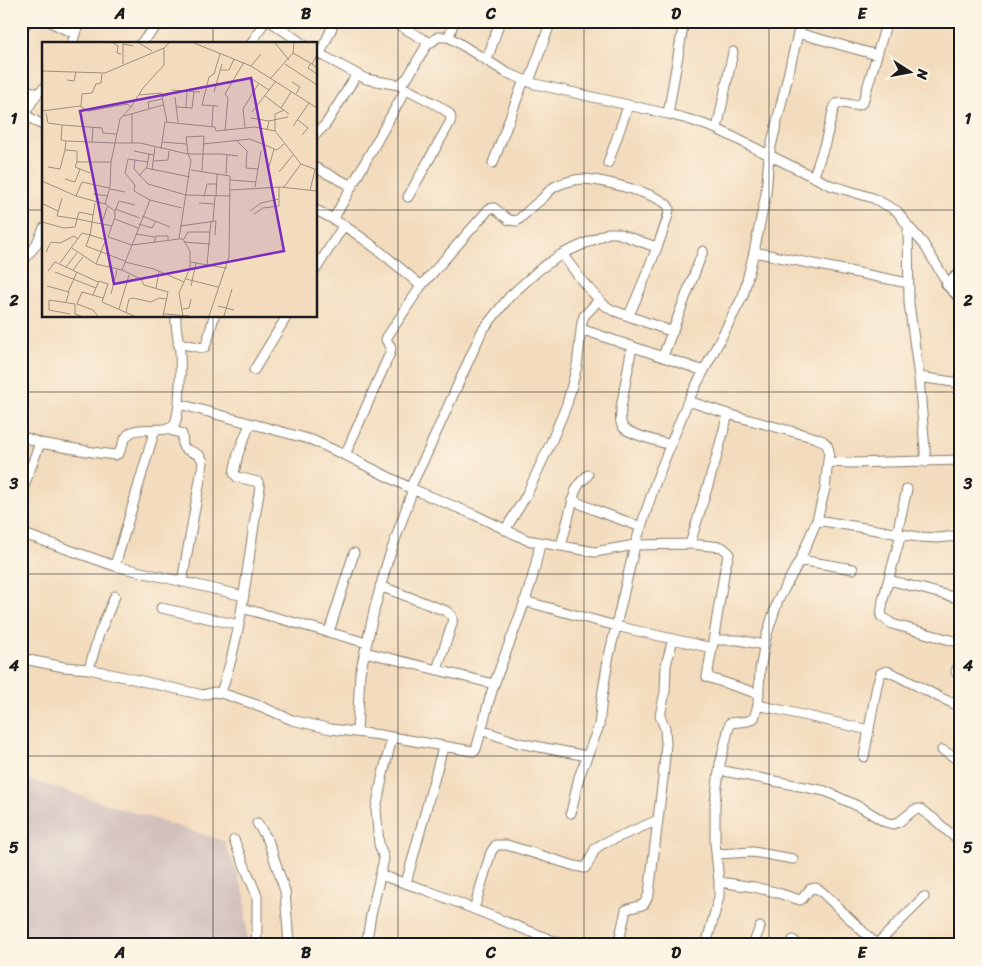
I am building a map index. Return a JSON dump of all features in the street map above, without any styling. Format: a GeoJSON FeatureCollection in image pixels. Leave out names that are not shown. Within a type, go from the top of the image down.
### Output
{"type":"FeatureCollection","features":[{"type":"Feature","properties":{"kind":"street"},"geometry":{"type":"LineString","coordinates":[[21,34],[27,21]]}},
{"type":"Feature","properties":{"kind":"street"},"geometry":{"type":"LineString","coordinates":[[48,21],[76,34]]}},
{"type":"Feature","properties":{"kind":"street"},"geometry":{"type":"LineString","coordinates":[[73,42],[79,21]]}},
{"type":"Feature","properties":{"kind":"street"},"geometry":{"type":"LineString","coordinates":[[142,42],[159,21]]}},
{"type":"Feature","properties":{"kind":"street"},"geometry":{"type":"LineString","coordinates":[[252,42],[264,21]]}},
{"type":"Feature","properties":{"kind":"street"},"geometry":{"type":"LineString","coordinates":[[270,21],[300,42]]}},
{"type":"Feature","properties":{"kind":"street"},"geometry":{"type":"LineString","coordinates":[[335,21],[318,53],[366,79],[402,87],[439,106],[447,111],[451,117],[451,121],[408,197]]}},
{"type":"Feature","properties":{"kind":"street"},"geometry":{"type":"LineString","coordinates":[[392,21],[430,43]]}},
{"type":"Feature","properties":{"kind":"street"},"geometry":{"type":"LineString","coordinates":[[449,37],[454,21]]}},
{"type":"Feature","properties":{"kind":"street"},"geometry":{"type":"LineString","coordinates":[[487,60],[500,21]]}},
{"type":"Feature","properties":{"kind":"street"},"geometry":{"type":"LineString","coordinates":[[494,162],[552,21]]}},
{"type":"Feature","properties":{"kind":"street"},"geometry":{"type":"LineString","coordinates":[[668,114],[684,21]]}},
{"type":"Feature","properties":{"kind":"street"},"geometry":{"type":"LineString","coordinates":[[571,813],[579,778],[600,726],[606,669],[635,545],[656,481],[688,401],[743,296],[766,194],[769,155],[801,21]]}},
{"type":"Feature","properties":{"kind":"street"},"geometry":{"type":"LineString","coordinates":[[814,176],[826,143],[834,106],[838,102],[857,106],[863,102],[887,21]]}},
{"type":"Feature","properties":{"kind":"street"},"geometry":{"type":"LineString","coordinates":[[798,33],[877,55]]}},
{"type":"Feature","properties":{"kind":"street"},"geometry":{"type":"LineString","coordinates":[[334,218],[402,87],[426,46],[438,37],[449,37],[507,73],[526,81],[668,114],[717,129],[830,184],[873,198],[897,211],[923,243],[948,284],[961,296]]}},
{"type":"Feature","properties":{"kind":"street"},"geometry":{"type":"LineString","coordinates":[[717,129],[733,52]]}},
{"type":"Feature","properties":{"kind":"street"},"geometry":{"type":"LineString","coordinates":[[318,132],[326,124],[357,74]]}},
{"type":"Feature","properties":{"kind":"street"},"geometry":{"type":"LineString","coordinates":[[21,87],[40,91],[23,117],[42,125]]}},
{"type":"Feature","properties":{"kind":"street"},"geometry":{"type":"LineString","coordinates":[[608,163],[628,106]]}},
{"type":"Feature","properties":{"kind":"street"},"geometry":{"type":"LineString","coordinates":[[318,169],[352,186]]}},
{"type":"Feature","properties":{"kind":"street"},"geometry":{"type":"LineString","coordinates":[[345,455],[390,353],[391,349],[386,340],[387,337],[421,286],[489,209],[494,208],[509,220],[517,221],[555,187],[573,180],[582,179],[630,188],[664,202],[670,210],[629,315]]}},
{"type":"Feature","properties":{"kind":"street"},"geometry":{"type":"LineString","coordinates":[[318,211],[344,225],[421,286]]}},
{"type":"Feature","properties":{"kind":"street"},"geometry":{"type":"LineString","coordinates":[[318,266],[344,225]]}},
{"type":"Feature","properties":{"kind":"street"},"geometry":{"type":"LineString","coordinates":[[908,226],[908,303],[919,377],[926,462]]}},
{"type":"Feature","properties":{"kind":"street"},"geometry":{"type":"LineString","coordinates":[[22,260],[36,245],[42,232]]}},
{"type":"Feature","properties":{"kind":"street"},"geometry":{"type":"LineString","coordinates":[[357,732],[360,673],[387,563],[411,489],[482,332],[510,296],[540,269],[562,254],[608,233],[617,233],[656,247]]}},
{"type":"Feature","properties":{"kind":"street"},"geometry":{"type":"LineString","coordinates":[[663,356],[704,252]]}},
{"type":"Feature","properties":{"kind":"street"},"geometry":{"type":"LineString","coordinates":[[754,252],[908,283]]}},
{"type":"Feature","properties":{"kind":"street"},"geometry":{"type":"LineString","coordinates":[[562,254],[599,300],[612,310],[673,332]]}},
{"type":"Feature","properties":{"kind":"street"},"geometry":{"type":"LineString","coordinates":[[948,284],[961,274]]}},
{"type":"Feature","properties":{"kind":"street"},"geometry":{"type":"LineString","coordinates":[[505,530],[526,496],[567,404],[577,366],[584,316],[599,300]]}},
{"type":"Feature","properties":{"kind":"street"},"geometry":{"type":"LineString","coordinates":[[166,429],[172,427],[175,423],[179,404],[181,373],[176,318]]}},
{"type":"Feature","properties":{"kind":"street"},"geometry":{"type":"LineString","coordinates":[[178,343],[205,347],[213,318]]}},
{"type":"Feature","properties":{"kind":"street"},"geometry":{"type":"LineString","coordinates":[[254,370],[285,318]]}},
{"type":"Feature","properties":{"kind":"street"},"geometry":{"type":"LineString","coordinates":[[581,329],[704,371]]}},
{"type":"Feature","properties":{"kind":"street"},"geometry":{"type":"LineString","coordinates":[[632,346],[621,408],[621,426],[637,435],[671,445]]}},
{"type":"Feature","properties":{"kind":"street"},"geometry":{"type":"LineString","coordinates":[[919,377],[960,383],[961,410]]}},
{"type":"Feature","properties":{"kind":"street"},"geometry":{"type":"LineString","coordinates":[[688,401],[823,441],[829,451],[825,489],[817,520],[800,560],[778,600],[766,637],[760,670],[758,705],[754,718],[748,721],[730,723],[719,770],[715,802],[719,897],[706,945]]}},
{"type":"Feature","properties":{"kind":"street"},"geometry":{"type":"LineString","coordinates":[[179,404],[312,440],[411,489],[527,540],[595,552],[635,545],[690,544],[722,547],[729,553],[707,677],[758,694]]}},
{"type":"Feature","properties":{"kind":"street"},"geometry":{"type":"LineString","coordinates":[[690,544],[728,414]]}},
{"type":"Feature","properties":{"kind":"street"},"geometry":{"type":"LineString","coordinates":[[221,693],[231,660],[242,608],[260,487],[258,482],[237,477],[234,473],[238,454],[250,424]]}},
{"type":"Feature","properties":{"kind":"street"},"geometry":{"type":"LineString","coordinates":[[115,566],[155,429]]}},
{"type":"Feature","properties":{"kind":"street"},"geometry":{"type":"LineString","coordinates":[[21,436],[40,443],[115,455],[119,454],[128,434],[134,431],[166,429],[182,434],[184,448],[199,454],[203,459],[203,463],[182,582]]}},
{"type":"Feature","properties":{"kind":"street"},"geometry":{"type":"LineString","coordinates":[[21,494],[25,470],[40,443]]}},
{"type":"Feature","properties":{"kind":"street"},"geometry":{"type":"LineString","coordinates":[[829,462],[961,460]]}},
{"type":"Feature","properties":{"kind":"street"},"geometry":{"type":"LineString","coordinates":[[560,546],[572,500],[579,484],[588,475]]}},
{"type":"Feature","properties":{"kind":"street"},"geometry":{"type":"LineString","coordinates":[[907,489],[881,616],[892,624],[961,643]]}},
{"type":"Feature","properties":{"kind":"street"},"geometry":{"type":"LineString","coordinates":[[572,500],[641,527]]}},
{"type":"Feature","properties":{"kind":"street"},"geometry":{"type":"LineString","coordinates":[[817,520],[899,534],[938,538],[958,536]]}},
{"type":"Feature","properties":{"kind":"street"},"geometry":{"type":"LineString","coordinates":[[21,533],[115,566],[244,596]]}},
{"type":"Feature","properties":{"kind":"street"},"geometry":{"type":"LineString","coordinates":[[21,657],[64,667],[89,669],[203,695],[214,692],[221,693],[260,706],[292,720],[331,729],[474,751],[494,684],[524,601],[537,559],[540,542]]}},
{"type":"Feature","properties":{"kind":"street"},"geometry":{"type":"LineString","coordinates":[[329,632],[354,553]]}},
{"type":"Feature","properties":{"kind":"street"},"geometry":{"type":"LineString","coordinates":[[800,560],[853,569]]}},
{"type":"Feature","properties":{"kind":"street"},"geometry":{"type":"LineString","coordinates":[[889,580],[961,599]]}},
{"type":"Feature","properties":{"kind":"street"},"geometry":{"type":"LineString","coordinates":[[380,586],[451,614],[453,618],[452,624],[437,670]]}},
{"type":"Feature","properties":{"kind":"street"},"geometry":{"type":"LineString","coordinates":[[89,669],[99,634],[115,596]]}},
{"type":"Feature","properties":{"kind":"street"},"geometry":{"type":"LineString","coordinates":[[524,601],[673,639],[712,644],[739,640],[764,645]]}},
{"type":"Feature","properties":{"kind":"street"},"geometry":{"type":"LineString","coordinates":[[161,608],[238,625]]}},
{"type":"Feature","properties":{"kind":"street"},"geometry":{"type":"LineString","coordinates":[[242,608],[329,632],[366,648],[437,670],[494,684]]}},
{"type":"Feature","properties":{"kind":"street"},"geometry":{"type":"LineString","coordinates":[[618,945],[626,910],[631,907],[640,906],[647,900],[666,744],[665,728],[660,716],[665,692],[666,665],[673,639]]}},
{"type":"Feature","properties":{"kind":"street"},"geometry":{"type":"LineString","coordinates":[[956,672],[961,657]]}},
{"type":"Feature","properties":{"kind":"street"},"geometry":{"type":"LineString","coordinates":[[864,756],[879,676],[883,671],[895,674],[961,707]]}},
{"type":"Feature","properties":{"kind":"street"},"geometry":{"type":"LineString","coordinates":[[758,705],[869,730]]}},
{"type":"Feature","properties":{"kind":"street"},"geometry":{"type":"LineString","coordinates":[[481,730],[519,743],[587,756]]}},
{"type":"Feature","properties":{"kind":"street"},"geometry":{"type":"LineString","coordinates":[[366,945],[384,859],[379,844],[376,809],[392,738]]}},
{"type":"Feature","properties":{"kind":"street"},"geometry":{"type":"LineString","coordinates":[[406,883],[443,747]]}},
{"type":"Feature","properties":{"kind":"street"},"geometry":{"type":"LineString","coordinates":[[942,750],[961,760]]}},
{"type":"Feature","properties":{"kind":"street"},"geometry":{"type":"LineString","coordinates":[[719,770],[825,791],[862,808],[885,822],[893,824],[899,822],[914,810],[920,809],[961,843]]}},
{"type":"Feature","properties":{"kind":"street"},"geometry":{"type":"LineString","coordinates":[[474,909],[491,852],[496,845],[507,845],[585,868],[595,850],[602,844],[658,820]]}},
{"type":"Feature","properties":{"kind":"street"},"geometry":{"type":"LineString","coordinates":[[256,823],[268,840],[285,891],[289,945]]}},
{"type":"Feature","properties":{"kind":"street"},"geometry":{"type":"LineString","coordinates":[[234,840],[257,896],[258,926],[256,945]]}},
{"type":"Feature","properties":{"kind":"street"},"geometry":{"type":"LineString","coordinates":[[717,854],[753,852],[793,858]]}},
{"type":"Feature","properties":{"kind":"street"},"geometry":{"type":"LineString","coordinates":[[380,875],[406,883],[564,945]]}},
{"type":"Feature","properties":{"kind":"street"},"geometry":{"type":"LineString","coordinates":[[719,882],[754,887],[800,900],[810,889],[816,888],[877,945],[924,897]]}},
{"type":"Feature","properties":{"kind":"street"},"geometry":{"type":"LineString","coordinates":[[753,945],[760,927]]}},
{"type":"Feature","properties":{"kind":"shaded area"},"geometry":{"type":"Polygon","coordinates":[[[21,777],[224,841],[245,895],[247,945],[21,945],[21,777]]]}}]}
